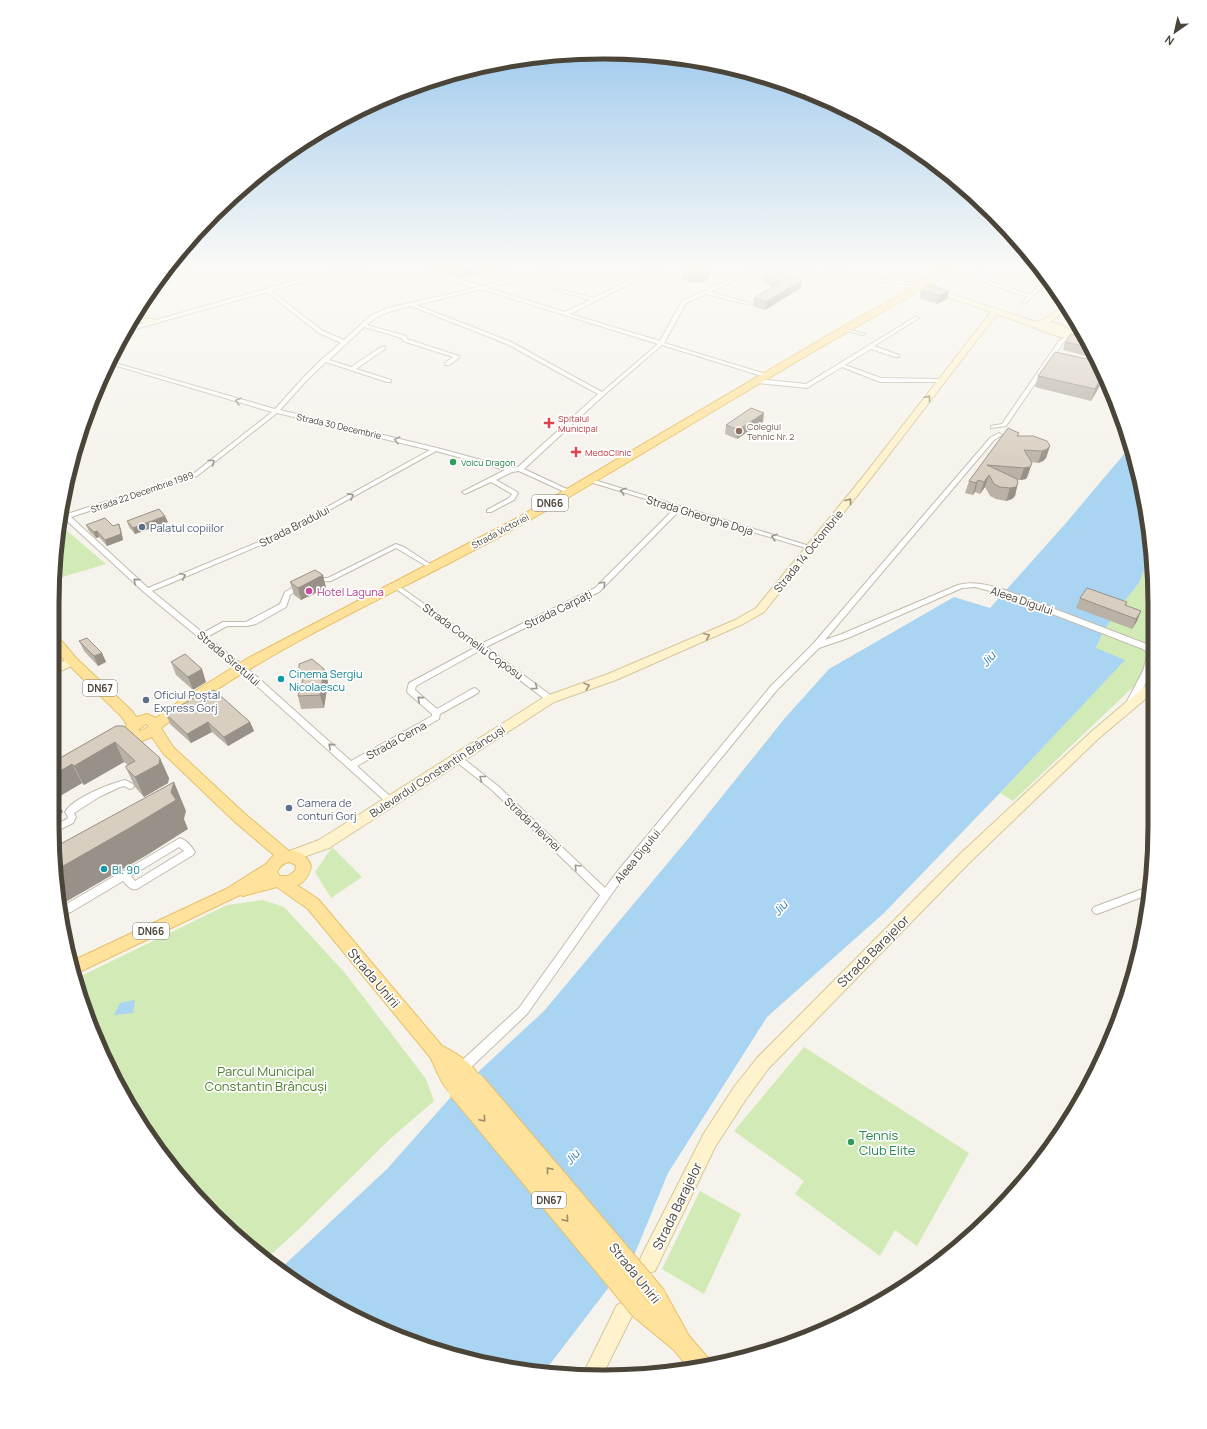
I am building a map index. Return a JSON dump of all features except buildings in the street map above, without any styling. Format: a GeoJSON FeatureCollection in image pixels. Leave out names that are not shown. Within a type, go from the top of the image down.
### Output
{"type":"FeatureCollection","features":[{"type":"Feature","properties":{"kind":"main road","name":"Strada Victoriei"},"geometry":{"type":"LineString","coordinates":[[143,724],[187,702],[284,643],[523,519],[834,336]]}},
{"type":"Feature","properties":{"kind":"main road","name":"Strada Unirii"},"geometry":{"type":"LineString","coordinates":[[59,646],[72,661],[143,724],[168,750],[240,818],[286,868],[312,904],[436,1051],[450,1078],[464,1078],[656,1296],[681,1343]]}},
{"type":"Feature","properties":{"kind":"main road","name":"DN66"},"geometry":{"type":"LineString","coordinates":[[78,966],[286,868]]}},
{"type":"Feature","properties":{"kind":"main road","name":"Strada Unirii"},"geometry":{"type":"LineString","coordinates":[[464,1078],[633,1311],[681,1343]]}},
{"type":"Feature","properties":{"kind":"main road","name":"DN67"},"geometry":{"type":"LineString","coordinates":[[681,1343],[697,1362]]}},
{"type":"Feature","properties":{"kind":"street"},"geometry":{"type":"LineString","coordinates":[[329,336],[344,342]]}},
{"type":"Feature","properties":{"kind":"street","name":"Strada 22 Decembrie 1989"},"geometry":{"type":"LineString","coordinates":[[66,515],[195,475],[276,411],[324,360],[351,336]]}},
{"type":"Feature","properties":{"kind":"street"},"geometry":{"type":"LineString","coordinates":[[400,336],[404,337],[406,340],[457,357],[447,364]]}},
{"type":"Feature","properties":{"kind":"street"},"geometry":{"type":"LineString","coordinates":[[490,336],[509,343],[602,394]]}},
{"type":"Feature","properties":{"kind":"street"},"geometry":{"type":"LineString","coordinates":[[634,336],[762,378],[807,386],[890,336]]}},
{"type":"Feature","properties":{"kind":"street"},"geometry":{"type":"LineString","coordinates":[[569,492],[520,469],[602,394],[661,344],[665,336]]}},
{"type":"Feature","properties":{"kind":"street","name":"Strada 14 Octombrie"},"geometry":{"type":"LineString","coordinates":[[550,699],[612,677],[754,615],[766,605],[976,336]]}},
{"type":"Feature","properties":{"kind":"street"},"geometry":{"type":"LineString","coordinates":[[992,433],[1005,430],[1061,342],[1061,336]]}},
{"type":"Feature","properties":{"kind":"street"},"geometry":{"type":"LineString","coordinates":[[1061,342],[1076,337]]}},
{"type":"Feature","properties":{"kind":"street"},"geometry":{"type":"LineString","coordinates":[[352,369],[383,348]]}},
{"type":"Feature","properties":{"kind":"street"},"geometry":{"type":"LineString","coordinates":[[871,348],[897,356]]}},
{"type":"Feature","properties":{"kind":"street"},"geometry":{"type":"LineString","coordinates":[[324,360],[389,381]]}},
{"type":"Feature","properties":{"kind":"street","name":"Strada 30 Decembrie"},"geometry":{"type":"LineString","coordinates":[[115,364],[276,411],[435,449],[512,470],[520,469]]}},
{"type":"Feature","properties":{"kind":"street"},"geometry":{"type":"LineString","coordinates":[[842,365],[880,380],[941,381]]}},
{"type":"Feature","properties":{"kind":"street","name":"Aleea Digului"},"geometry":{"type":"LineString","coordinates":[[464,1078],[523,1011],[606,894],[774,688],[816,646],[992,433],[999,435],[1005,430]]}},
{"type":"Feature","properties":{"kind":"street","name":"Strada Bradului"},"geometry":{"type":"LineString","coordinates":[[147,591],[286,533],[435,449]]}},
{"type":"Feature","properties":{"kind":"street"},"geometry":{"type":"LineString","coordinates":[[465,492],[512,470]]}},
{"type":"Feature","properties":{"kind":"street"},"geometry":{"type":"LineString","coordinates":[[489,511],[512,499],[515,493],[492,480]]}},
{"type":"Feature","properties":{"kind":"street","name":"Strada Gheorghe Doja"},"geometry":{"type":"LineString","coordinates":[[588,480],[678,509],[811,548]]}},
{"type":"Feature","properties":{"kind":"street","name":"Strada Carpați"},"geometry":{"type":"LineString","coordinates":[[481,647],[597,590],[678,509]]}},
{"type":"Feature","properties":{"kind":"street","name":"Strada Siretului"},"geometry":{"type":"LineString","coordinates":[[66,519],[147,591],[241,668],[352,765],[390,801]]}},
{"type":"Feature","properties":{"kind":"street"},"geometry":{"type":"LineString","coordinates":[[203,636],[226,624],[254,622],[283,605],[286,594],[290,591],[314,580],[330,580],[396,546],[402,548],[430,566]]}},
{"type":"Feature","properties":{"kind":"street","name":"Aleea Digului"},"geometry":{"type":"LineString","coordinates":[[816,646],[845,636],[960,586],[970,584],[1000,591],[1116,634],[1148,649]]}},
{"type":"Feature","properties":{"kind":"street","name":"Strada Corneliu Coposu"},"geometry":{"type":"LineString","coordinates":[[394,585],[481,647],[550,699]]}},
{"type":"Feature","properties":{"kind":"street","name":"Strada Cerna"},"geometry":{"type":"LineString","coordinates":[[352,765],[436,717],[436,713],[411,691],[412,685],[481,647]]}},
{"type":"Feature","properties":{"kind":"street"},"geometry":{"type":"LineString","coordinates":[[59,668],[72,661]]}},
{"type":"Feature","properties":{"kind":"street","name":"Aleea Digului"},"geometry":{"type":"LineString","coordinates":[[1130,703],[1148,667]]}},
{"type":"Feature","properties":{"kind":"street","name":"Strada Barajelor"},"geometry":{"type":"LineString","coordinates":[[648,1264],[710,1141],[737,1098],[763,1062],[964,859],[1130,703],[1148,689]]}},
{"type":"Feature","properties":{"kind":"street"},"geometry":{"type":"LineString","coordinates":[[436,713],[475,691]]}},
{"type":"Feature","properties":{"kind":"street","name":"Bulevardul Constantin Brâncuși"},"geometry":{"type":"LineString","coordinates":[[286,868],[550,699]]}},
{"type":"Feature","properties":{"kind":"street","name":"Strada Plevnei"},"geometry":{"type":"LineString","coordinates":[[457,758],[495,788],[606,894]]}},
{"type":"Feature","properties":{"kind":"street"},"geometry":{"type":"LineString","coordinates":[[59,827],[70,821],[72,816],[69,812],[75,807],[117,785],[125,783],[130,786]]}},
{"type":"Feature","properties":{"kind":"street"},"geometry":{"type":"LineString","coordinates":[[66,909],[123,874],[134,870],[180,842],[190,852],[134,886],[123,874]]}},
{"type":"Feature","properties":{"kind":"street"},"geometry":{"type":"LineString","coordinates":[[1097,910],[1143,893]]}},
{"type":"Feature","properties":{"kind":"street"},"geometry":{"type":"LineString","coordinates":[[595,1370],[633,1311]]}},
{"type":"Feature","properties":{"kind":"green space"},"geometry":{"type":"Polygon","coordinates":[[[64,529],[106,564],[60,578],[64,529]]]}},
{"type":"Feature","properties":{"kind":"green space"},"geometry":{"type":"Polygon","coordinates":[[[1146,563],[1148,676],[1130,690],[1013,801],[1000,793],[1124,660],[1096,649],[1103,632],[1119,608],[1139,583],[1146,563]]]}},
{"type":"Feature","properties":{"kind":"green space"},"geometry":{"type":"Polygon","coordinates":[[[332,847],[362,877],[331,898],[315,872],[332,847]]]}},
{"type":"Feature","properties":{"kind":"green space","name":"Parcul Municipal Constantin Brâncuși"},"geometry":{"type":"Polygon","coordinates":[[[263,900],[284,907],[345,973],[426,1079],[434,1101],[390,1139],[299,1229],[270,1255],[244,1235],[218,1211],[194,1185],[151,1128],[132,1098],[100,1034],[81,976],[227,905],[263,900]]]}},
{"type":"Feature","properties":{"kind":"green space","name":"Tennis Club Elite"},"geometry":{"type":"Polygon","coordinates":[[[804,1047],[969,1153],[917,1246],[895,1230],[880,1256],[795,1194],[804,1181],[734,1131],[804,1047]]]}},
{"type":"Feature","properties":{"kind":"green space"},"geometry":{"type":"Polygon","coordinates":[[[700,1191],[741,1214],[704,1294],[662,1269],[700,1191]]]}},
{"type":"Feature","properties":{"kind":"water","name":"Jiu"},"geometry":{"type":"Polygon","coordinates":[[[1126,452],[1138,497],[1146,563],[1139,583],[1119,608],[1103,632],[1096,648],[1125,660],[1000,793],[884,913],[767,1017],[668,1173],[635,1253],[548,1367],[497,1360],[428,1341],[395,1329],[331,1297],[284,1266],[387,1169],[450,1098],[544,1011],[687,840],[785,718],[829,669],[954,597],[990,608],[1066,523],[1126,452]]]}},
{"type":"Feature","properties":{"kind":"water"},"geometry":{"type":"Polygon","coordinates":[[[135,1000],[133,1013],[114,1015],[120,1003],[135,1000]]]}},
{"type":"Feature","properties":{"kind":"place","name":"Spitalul Municipal"},"geometry":{"type":"Point","coordinates":[549,423]}},
{"type":"Feature","properties":{"kind":"place","name":"Colegiul Tehnic Nr. 2"},"geometry":{"type":"Point","coordinates":[739,431]}},
{"type":"Feature","properties":{"kind":"place","name":"MedoClinic"},"geometry":{"type":"Point","coordinates":[576,452]}},
{"type":"Feature","properties":{"kind":"place","name":"Voicu Dragon"},"geometry":{"type":"Point","coordinates":[453,462]}},
{"type":"Feature","properties":{"kind":"place","name":"Palatul copiilor"},"geometry":{"type":"Point","coordinates":[142,527]}},
{"type":"Feature","properties":{"kind":"place","name":"Hotel Laguna"},"geometry":{"type":"Point","coordinates":[309,591]}},
{"type":"Feature","properties":{"kind":"place","name":"Cinema Sergiu Nicolaescu"},"geometry":{"type":"Point","coordinates":[281,679]}},
{"type":"Feature","properties":{"kind":"place","name":"Oficiul Poştal Express Gorj"},"geometry":{"type":"Point","coordinates":[146,700]}},
{"type":"Feature","properties":{"kind":"place","name":"Camera de conturi Gorj"},"geometry":{"type":"Point","coordinates":[289,808]}},
{"type":"Feature","properties":{"kind":"place","name":"Bl. 90"},"geometry":{"type":"Point","coordinates":[104,869]}},
{"type":"Feature","properties":{"kind":"place","name":"Tennis Club Elite"},"geometry":{"type":"Point","coordinates":[851,1142]}}]}
